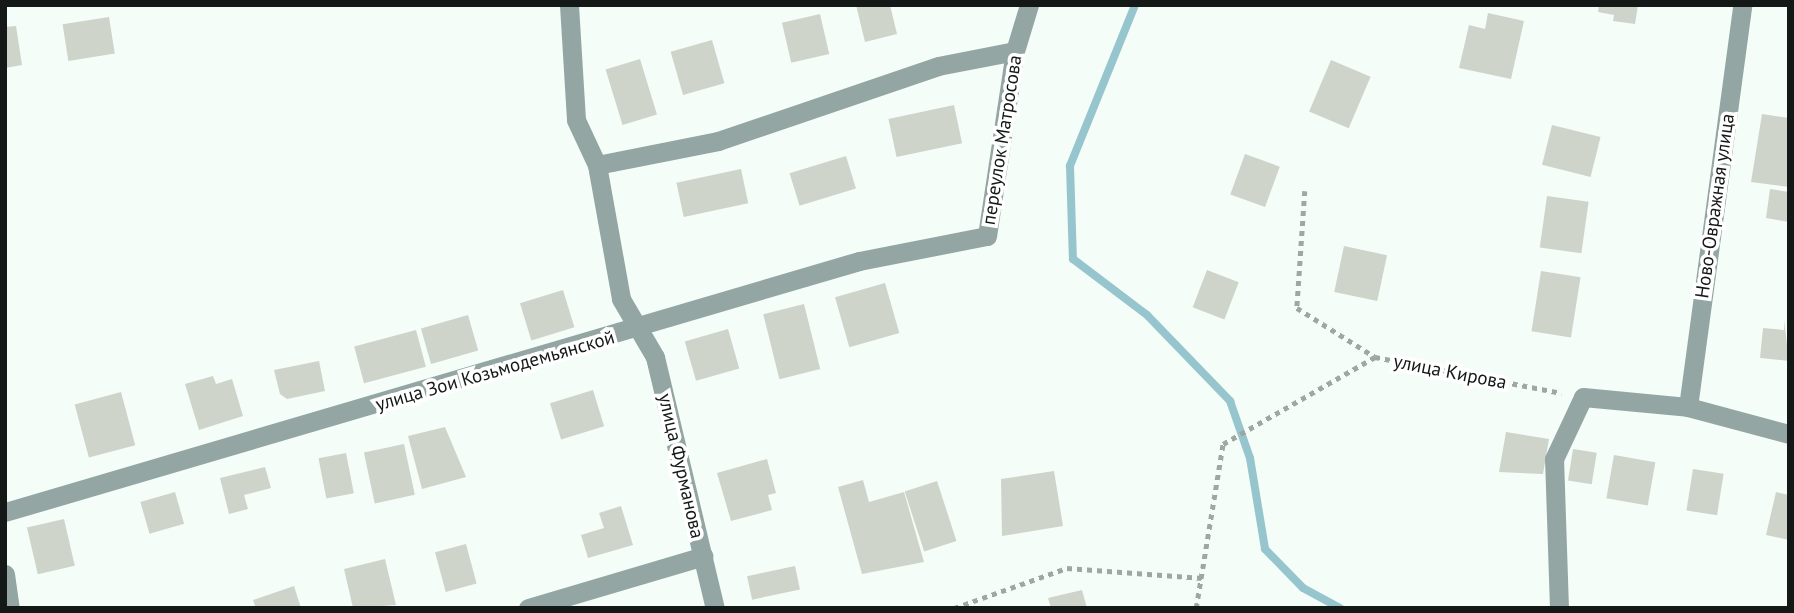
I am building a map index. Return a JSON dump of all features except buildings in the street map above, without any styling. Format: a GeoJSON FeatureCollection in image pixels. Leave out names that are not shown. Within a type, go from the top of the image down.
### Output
{"type":"FeatureCollection","features":[{"type":"Feature","properties":{"kind":"street","name":"улица Фурманова"},"geometry":{"type":"LineString","coordinates":[[569,5],[576,120],[597,165],[621,299],[635,331],[655,357],[715,608]]}},
{"type":"Feature","properties":{"kind":"street","name":"переулок Матросова"},"geometry":{"type":"LineString","coordinates":[[987,236],[1015,51],[1029,5]]}},
{"type":"Feature","properties":{"kind":"street","name":"Ново-Овражная улица"},"geometry":{"type":"LineString","coordinates":[[1688,407],[1742,5]]}},
{"type":"Feature","properties":{"kind":"street"},"geometry":{"type":"LineString","coordinates":[[597,165],[718,141],[937,66],[1015,51]]}},
{"type":"Feature","properties":{"kind":"street","name":"улица Зои Козьмодемьянской"},"geometry":{"type":"LineString","coordinates":[[5,512],[635,331],[859,261],[987,236]]}},
{"type":"Feature","properties":{"kind":"street"},"geometry":{"type":"LineString","coordinates":[[1559,608],[1554,460],[1583,397],[1688,407],[1789,434]]}},
{"type":"Feature","properties":{"kind":"street"},"geometry":{"type":"LineString","coordinates":[[528,608],[702,556]]}},
{"type":"Feature","properties":{"kind":"street"},"geometry":{"type":"LineString","coordinates":[[5,574],[10,608]]}},
{"type":"Feature","properties":{"kind":"path"},"geometry":{"type":"LineString","coordinates":[[1305,191],[1297,308],[1376,358]]}},
{"type":"Feature","properties":{"kind":"path","name":"улица Кирова"},"geometry":{"type":"LineString","coordinates":[[1203,578],[1223,444],[1376,358],[1583,397]]}},
{"type":"Feature","properties":{"kind":"path"},"geometry":{"type":"LineString","coordinates":[[954,608],[1067,568],[1203,578],[1196,608]]}},
{"type":"Feature","properties":{"kind":"waterway"},"geometry":{"type":"LineString","coordinates":[[1135,5],[1070,166],[1073,259],[1147,315],[1230,401],[1250,458],[1265,549],[1303,588],[1340,608]]}}]}
